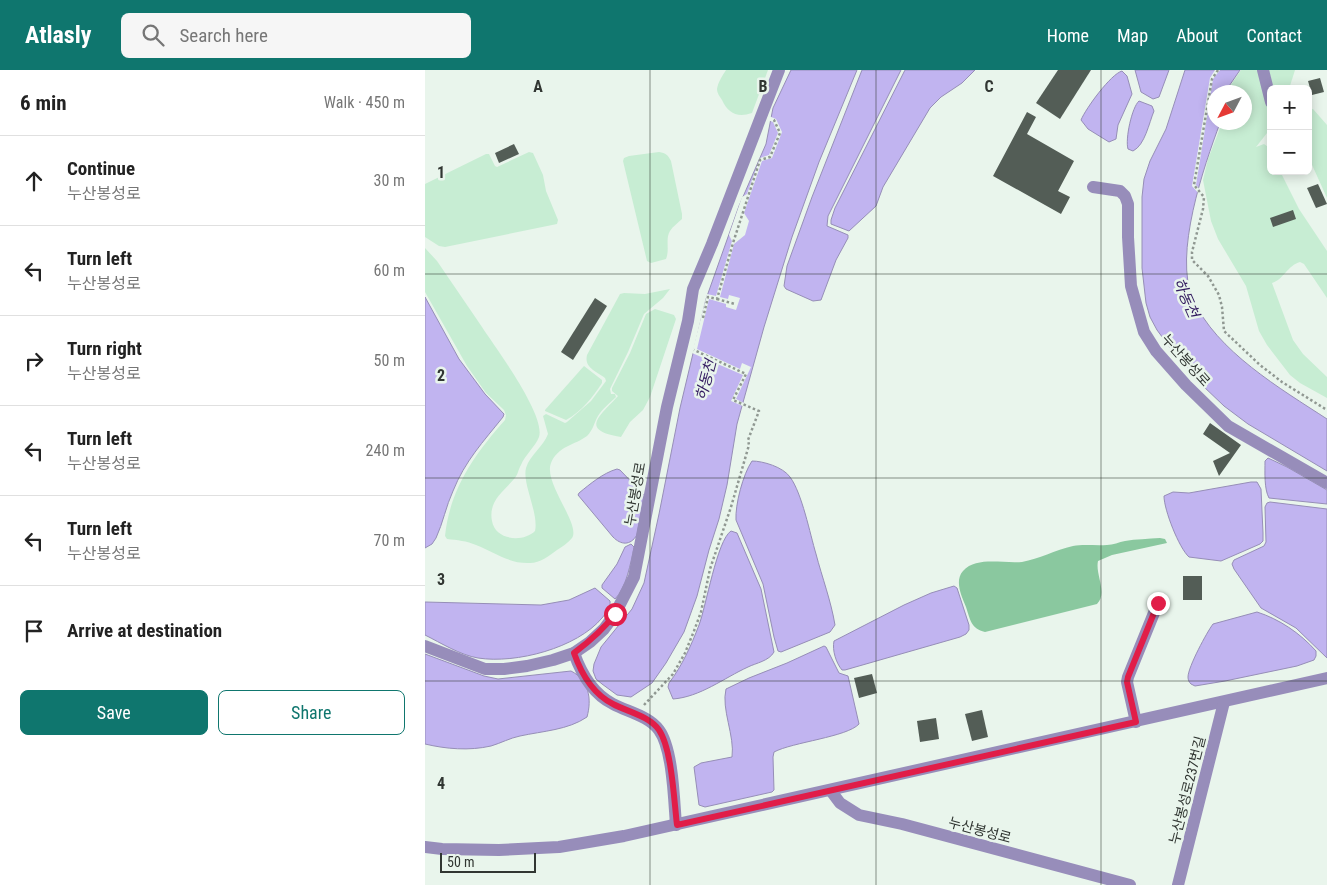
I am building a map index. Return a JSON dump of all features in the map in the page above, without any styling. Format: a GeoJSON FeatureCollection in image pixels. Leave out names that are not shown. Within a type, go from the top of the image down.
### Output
{"type":"FeatureCollection","features":[{"type":"Feature","properties":{"kind":"street"},"geometry":{"type":"LineString","coordinates":[[770,92],[771,70]]}},
{"type":"Feature","properties":{"kind":"street","name":"누산봉성로"},"geometry":{"type":"LineString","coordinates":[[425,646],[472,665],[494,670],[527,666],[574,653],[604,629],[620,606],[634,577],[665,416],[688,321],[693,289],[779,70]]}},
{"type":"Feature","properties":{"kind":"street"},"geometry":{"type":"LineString","coordinates":[[1263,70],[1267,86]]}},
{"type":"Feature","properties":{"kind":"street","name":"누산봉성로"},"geometry":{"type":"LineString","coordinates":[[1093,187],[1120,191],[1125,196],[1128,204],[1127,237],[1131,286],[1144,332],[1156,351],[1228,426],[1327,483]]}},
{"type":"Feature","properties":{"kind":"street"},"geometry":{"type":"LineString","coordinates":[[1136,722],[1127,682],[1158,603]]}},
{"type":"Feature","properties":{"kind":"street"},"geometry":{"type":"LineString","coordinates":[[574,653],[584,675],[599,695],[612,704],[636,713],[655,726],[665,741],[674,793],[677,825]]}},
{"type":"Feature","properties":{"kind":"street"},"geometry":{"type":"LineString","coordinates":[[425,847],[499,850],[559,847],[677,825],[1327,678]]}},
{"type":"Feature","properties":{"kind":"street","name":"누산봉성로237번길"},"geometry":{"type":"LineString","coordinates":[[1179,885],[1224,702]]}},
{"type":"Feature","properties":{"kind":"street","name":"누산봉성로"},"geometry":{"type":"LineString","coordinates":[[831,791],[840,802],[859,815],[902,824],[1130,885]]}},
{"type":"Feature","properties":{"kind":"path"},"geometry":{"type":"LineString","coordinates":[[1218,70],[1212,79],[1194,185],[1204,197],[1203,209],[1193,243],[1192,260],[1208,276],[1219,295],[1224,331],[1260,365],[1327,410]]}},
{"type":"Feature","properties":{"kind":"path"},"geometry":{"type":"LineString","coordinates":[[717,299],[760,160],[770,157],[780,133],[774,120],[761,116]]}},
{"type":"Feature","properties":{"kind":"path"},"geometry":{"type":"LineString","coordinates":[[701,324],[708,297],[735,304]]}},
{"type":"Feature","properties":{"kind":"path"},"geometry":{"type":"LineString","coordinates":[[636,713],[673,674],[685,653],[694,631],[701,612],[710,569],[749,445],[748,440],[759,412],[733,400],[745,374],[694,351],[697,342]]}},
{"type":"Feature","properties":{"kind":"green space"},"geometry":{"type":"Polygon","coordinates":[[[726,70],[768,70],[752,113],[737,115],[724,104],[717,89],[719,81],[726,70]]]}},
{"type":"Feature","properties":{"kind":"green space"},"geometry":{"type":"Polygon","coordinates":[[[1241,70],[1258,70],[1267,102],[1267,133],[1256,147],[1264,144],[1267,146],[1267,175],[1282,175],[1299,209],[1327,251],[1327,298],[1304,264],[1300,262],[1292,266],[1272,283],[1293,340],[1303,354],[1327,377],[1327,398],[1300,383],[1290,375],[1267,345],[1259,331],[1246,286],[1218,239],[1211,221],[1203,180],[1208,159],[1219,130],[1252,130],[1252,85],[1231,85],[1241,70]]]}},
{"type":"Feature","properties":{"kind":"green space"},"geometry":{"type":"Polygon","coordinates":[[[1267,70],[1295,70],[1290,85],[1271,85],[1267,70]]]}},
{"type":"Feature","properties":{"kind":"green space"},"geometry":{"type":"Polygon","coordinates":[[[1312,109],[1327,125],[1327,198],[1312,165],[1312,109]]]}},
{"type":"Feature","properties":{"kind":"green space"},"geometry":{"type":"Polygon","coordinates":[[[529,152],[533,153],[543,175],[546,191],[558,220],[557,224],[445,247],[439,246],[425,237],[425,184],[486,154],[489,154],[497,167],[529,152]]]}},
{"type":"Feature","properties":{"kind":"green space"},"geometry":{"type":"Polygon","coordinates":[[[659,152],[667,155],[671,161],[682,219],[670,231],[666,259],[651,263],[647,261],[623,161],[624,158],[629,156],[659,152]]]}},
{"type":"Feature","properties":{"kind":"green space"},"geometry":{"type":"Polygon","coordinates":[[[425,248],[437,261],[508,365],[535,413],[539,427],[539,437],[515,477],[498,497],[492,508],[491,514],[494,527],[498,532],[510,538],[524,537],[535,531],[535,516],[525,475],[528,463],[548,434],[543,416],[546,414],[565,423],[567,422],[591,401],[606,381],[605,378],[589,366],[587,355],[620,294],[645,294],[670,289],[663,298],[644,314],[610,389],[611,394],[615,394],[616,397],[600,413],[587,436],[562,449],[551,463],[552,481],[567,513],[573,532],[572,538],[567,543],[548,557],[537,562],[515,562],[473,544],[447,539],[445,536],[452,503],[465,473],[483,446],[505,420],[506,415],[504,410],[486,393],[467,366],[425,292],[425,248]]]}},
{"type":"Feature","properties":{"kind":"green space"},"geometry":{"type":"Polygon","coordinates":[[[655,309],[674,315],[676,319],[650,397],[643,410],[630,422],[621,437],[608,434],[600,430],[597,426],[597,421],[600,415],[618,396],[612,391],[612,388],[630,353],[646,314],[655,309]]]}},
{"type":"Feature","properties":{"kind":"green space"},"geometry":{"type":"Polygon","coordinates":[[[584,366],[602,380],[602,383],[591,399],[577,413],[566,420],[545,411],[545,410],[584,366]]]}},
{"type":"Feature","properties":{"kind":"green space"},"geometry":{"type":"Polygon","coordinates":[[[1165,539],[1167,543],[1112,555],[1098,561],[1101,594],[1097,604],[985,632],[977,629],[972,623],[961,594],[960,575],[969,566],[975,564],[983,562],[1022,562],[1073,546],[1109,545],[1129,540],[1165,539]]]}},
{"type":"Feature","properties":{"kind":"water","name":"하동천"},"geometry":{"type":"Polygon","coordinates":[[[791,70],[857,70],[819,162],[792,237],[764,327],[737,424],[727,485],[719,519],[697,596],[684,632],[652,683],[631,697],[617,695],[596,679],[593,671],[594,664],[601,647],[632,609],[644,583],[680,408],[706,299],[739,206],[766,144],[773,108],[791,70]]]}},
{"type":"Feature","properties":{"kind":"water"},"geometry":{"type":"Polygon","coordinates":[[[862,70],[901,70],[828,216],[827,226],[848,235],[848,238],[836,260],[821,300],[813,301],[786,289],[784,286],[787,266],[862,70]]]}},
{"type":"Feature","properties":{"kind":"water"},"geometry":{"type":"Polygon","coordinates":[[[905,70],[975,70],[962,83],[941,97],[930,108],[883,187],[876,206],[849,231],[831,224],[835,208],[905,70]]]}},
{"type":"Feature","properties":{"kind":"water"},"geometry":{"type":"Polygon","coordinates":[[[1135,70],[1169,70],[1159,97],[1153,99],[1141,92],[1135,70]]]}},
{"type":"Feature","properties":{"kind":"water","name":"하동천"},"geometry":{"type":"Polygon","coordinates":[[[1185,70],[1240,70],[1230,85],[1207,85],[1207,130],[1217,130],[1206,162],[1193,211],[1187,259],[1188,281],[1193,299],[1203,318],[1233,352],[1270,382],[1327,419],[1327,471],[1248,424],[1224,406],[1202,385],[1171,349],[1150,317],[1146,303],[1142,268],[1142,197],[1144,179],[1150,161],[1166,129],[1185,70]]]}},
{"type":"Feature","properties":{"kind":"water"},"geometry":{"type":"Polygon","coordinates":[[[1122,71],[1127,76],[1132,94],[1118,125],[1116,139],[1109,142],[1088,129],[1081,120],[1099,92],[1117,73],[1122,71]]]}},
{"type":"Feature","properties":{"kind":"water"},"geometry":{"type":"Polygon","coordinates":[[[1139,101],[1152,106],[1154,111],[1144,139],[1133,151],[1128,149],[1128,131],[1136,104],[1139,101]]]}},
{"type":"Feature","properties":{"kind":"water"},"geometry":{"type":"Polygon","coordinates":[[[425,297],[459,359],[485,394],[504,414],[463,470],[436,538],[432,544],[425,548],[425,297]]]}},
{"type":"Feature","properties":{"kind":"water"},"geometry":{"type":"Polygon","coordinates":[[[1268,458],[1327,490],[1327,504],[1269,498],[1266,490],[1265,475],[1265,461],[1268,458]]]}},
{"type":"Feature","properties":{"kind":"water"},"geometry":{"type":"Polygon","coordinates":[[[752,461],[767,463],[778,468],[787,473],[794,484],[805,514],[835,625],[830,632],[781,652],[778,651],[774,637],[763,584],[736,520],[740,490],[752,461]]]}},
{"type":"Feature","properties":{"kind":"water"},"geometry":{"type":"Polygon","coordinates":[[[617,469],[644,495],[637,535],[628,543],[619,542],[613,537],[578,495],[597,479],[617,469]]]}},
{"type":"Feature","properties":{"kind":"water"},"geometry":{"type":"Polygon","coordinates":[[[1257,482],[1261,489],[1263,541],[1221,561],[1189,557],[1181,546],[1173,528],[1164,496],[1173,492],[1189,493],[1257,482]]]}},
{"type":"Feature","properties":{"kind":"water"},"geometry":{"type":"Polygon","coordinates":[[[1270,502],[1327,509],[1327,658],[1296,628],[1261,608],[1232,564],[1234,560],[1264,546],[1266,542],[1265,507],[1270,502]]]}},
{"type":"Feature","properties":{"kind":"water"},"geometry":{"type":"Polygon","coordinates":[[[731,531],[737,533],[761,589],[774,652],[766,660],[748,667],[702,691],[683,698],[673,699],[668,687],[669,683],[682,663],[696,633],[721,547],[731,531]]]}},
{"type":"Feature","properties":{"kind":"water"},"geometry":{"type":"Polygon","coordinates":[[[631,544],[634,547],[627,575],[619,595],[615,599],[602,588],[602,585],[617,564],[625,547],[631,544]]]}},
{"type":"Feature","properties":{"kind":"water"},"geometry":{"type":"Polygon","coordinates":[[[954,586],[957,588],[969,625],[969,630],[966,634],[842,670],[836,660],[834,641],[904,605],[931,593],[954,586]]]}},
{"type":"Feature","properties":{"kind":"water"},"geometry":{"type":"Polygon","coordinates":[[[595,588],[610,601],[609,608],[602,618],[591,629],[577,638],[545,652],[510,658],[478,658],[458,652],[425,635],[425,602],[541,605],[569,600],[595,588]]]}},
{"type":"Feature","properties":{"kind":"water"},"geometry":{"type":"Polygon","coordinates":[[[1257,612],[1289,627],[1303,638],[1316,651],[1314,660],[1297,666],[1225,681],[1195,686],[1191,684],[1188,677],[1191,666],[1213,624],[1257,612]]]}},
{"type":"Feature","properties":{"kind":"water"},"geometry":{"type":"Polygon","coordinates":[[[824,646],[839,673],[848,676],[859,724],[853,729],[832,736],[774,752],[774,790],[772,792],[705,807],[699,805],[694,767],[701,763],[732,757],[732,740],[725,705],[726,689],[824,646]]]}},
{"type":"Feature","properties":{"kind":"water"},"geometry":{"type":"Polygon","coordinates":[[[425,654],[484,676],[498,679],[571,671],[582,679],[588,691],[587,717],[572,725],[516,737],[483,748],[458,749],[425,744],[425,654]]]}},
{"type":"Feature","properties":{"kind":"pier"},"geometry":{"type":"Polygon","coordinates":[[[1215,70],[1220,70],[1213,79],[1212,85],[1209,85],[1210,78],[1215,70]]]}},
{"type":"Feature","properties":{"kind":"pier"},"geometry":{"type":"Polygon","coordinates":[[[1207,96],[1207,116],[1196,185],[1201,191],[1200,195],[1192,186],[1207,96]]]}},
{"type":"Feature","properties":{"kind":"pier"},"geometry":{"type":"Polygon","coordinates":[[[769,116],[776,119],[782,132],[772,158],[762,161],[744,213],[749,221],[745,235],[734,244],[720,297],[728,299],[729,295],[740,298],[736,310],[726,307],[726,304],[709,299],[697,349],[740,369],[742,363],[751,367],[736,399],[746,404],[745,407],[731,401],[743,375],[692,353],[707,294],[716,296],[732,241],[729,235],[742,197],[747,194],[760,158],[769,155],[778,133],[773,122],[768,120],[769,116]]]}},
{"type":"Feature","properties":{"kind":"building"},"geometry":{"type":"Polygon","coordinates":[[[1058,70],[1091,70],[1060,119],[1036,103],[1058,70]]]}},
{"type":"Feature","properties":{"kind":"building"},"geometry":{"type":"Polygon","coordinates":[[[1320,78],[1324,92],[1312,95],[1312,85],[1309,85],[1308,81],[1320,78]]]}},
{"type":"Feature","properties":{"kind":"building"},"geometry":{"type":"Polygon","coordinates":[[[1027,112],[1036,117],[1027,134],[1074,161],[1058,191],[1070,197],[1061,214],[993,176],[1027,112]]]}},
{"type":"Feature","properties":{"kind":"building"},"geometry":{"type":"Polygon","coordinates":[[[514,144],[519,154],[499,163],[495,153],[514,144]]]}},
{"type":"Feature","properties":{"kind":"building"},"geometry":{"type":"Polygon","coordinates":[[[1318,184],[1327,204],[1316,208],[1307,188],[1318,184]]]}},
{"type":"Feature","properties":{"kind":"building"},"geometry":{"type":"Polygon","coordinates":[[[1293,210],[1296,219],[1273,227],[1270,218],[1293,210]]]}},
{"type":"Feature","properties":{"kind":"building"},"geometry":{"type":"Polygon","coordinates":[[[595,298],[607,306],[573,360],[561,352],[595,298]]]}},
{"type":"Feature","properties":{"kind":"building"},"geometry":{"type":"Polygon","coordinates":[[[1210,423],[1241,445],[1219,476],[1213,461],[1230,453],[1203,434],[1210,423]]]}},
{"type":"Feature","properties":{"kind":"building"},"geometry":{"type":"Polygon","coordinates":[[[1183,576],[1202,576],[1202,600],[1183,600],[1183,576]]]}},
{"type":"Feature","properties":{"kind":"building"},"geometry":{"type":"Polygon","coordinates":[[[872,674],[877,693],[859,698],[854,678],[872,674]]]}},
{"type":"Feature","properties":{"kind":"building"},"geometry":{"type":"Polygon","coordinates":[[[982,710],[988,737],[972,741],[965,714],[982,710]]]}},
{"type":"Feature","properties":{"kind":"building"},"geometry":{"type":"Polygon","coordinates":[[[936,718],[939,739],[920,742],[917,721],[936,718]]]}},
{"type":"Feature","properties":{"kind":"route"},"geometry":{"type":"LineString","coordinates":[[615,614],[604,629],[574,653],[584,675],[599,695],[612,704],[636,713],[661,732],[668,756],[677,825],[1136,722],[1127,682],[1158,603]]}}]}
